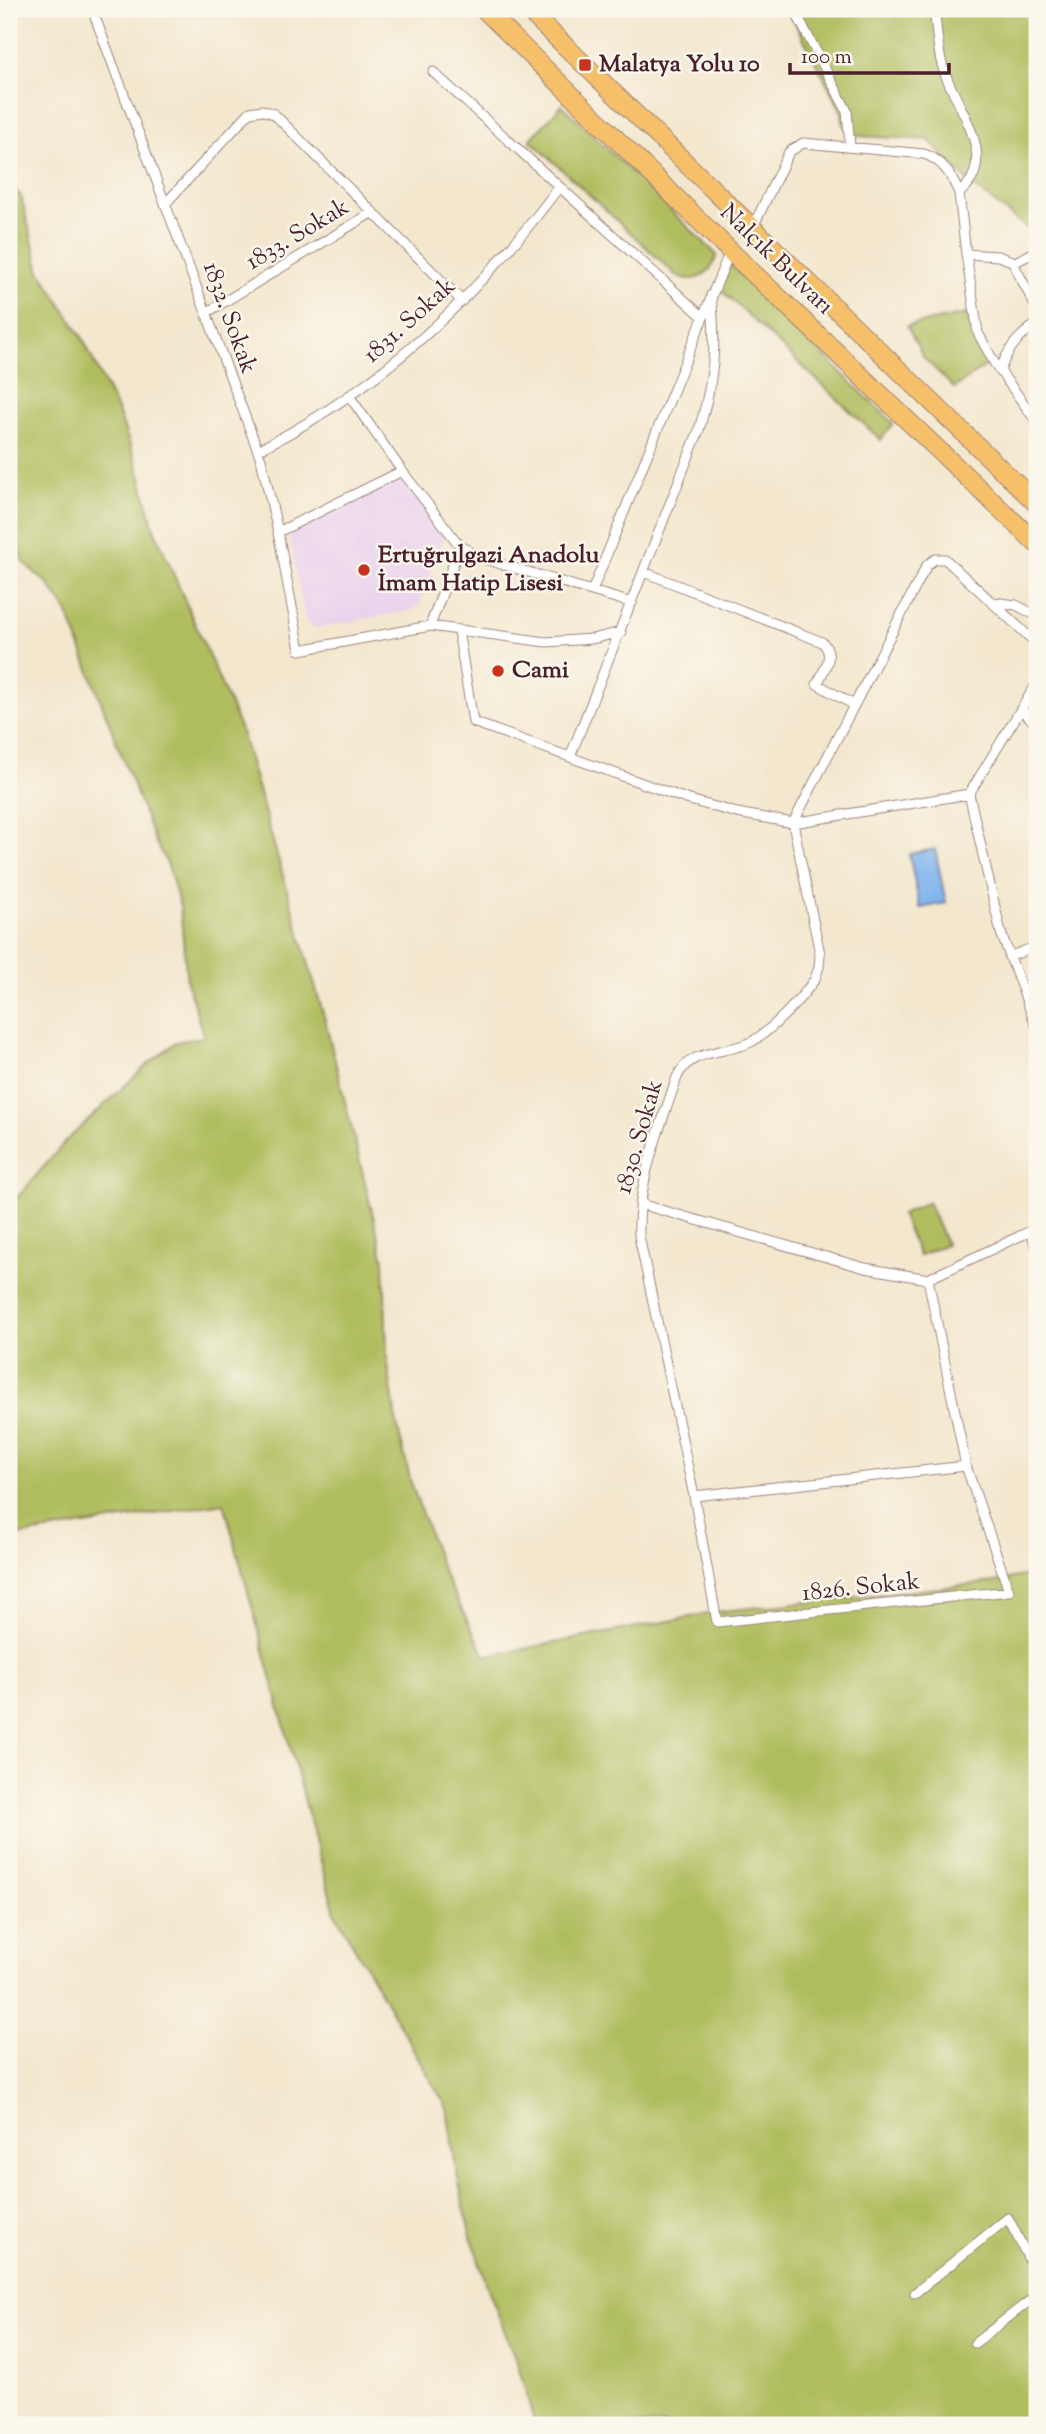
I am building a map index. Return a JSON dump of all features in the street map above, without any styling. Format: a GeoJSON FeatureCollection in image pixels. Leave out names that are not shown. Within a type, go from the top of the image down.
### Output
{"type":"FeatureCollection","features":[{"type":"Feature","properties":{"kind":"highway","name":"Nalçık Bulvarı"},"geometry":{"type":"LineString","coordinates":[[484,9],[730,251],[1037,544]]}},
{"type":"Feature","properties":{"kind":"highway","name":"Nalçık Bulvarı"},"geometry":{"type":"LineString","coordinates":[[527,9],[1037,504]]}},
{"type":"Feature","properties":{"kind":"street","name":"1832. Sokak"},"geometry":{"type":"LineString","coordinates":[[92,9],[258,450],[278,532],[300,650],[430,626]]}},
{"type":"Feature","properties":{"kind":"street"},"geometry":{"type":"LineString","coordinates":[[794,9],[847,111],[850,147]]}},
{"type":"Feature","properties":{"kind":"street"},"geometry":{"type":"LineString","coordinates":[[934,9],[943,67],[969,126],[978,159],[973,178],[959,193]]}},
{"type":"Feature","properties":{"kind":"street"},"geometry":{"type":"LineString","coordinates":[[433,72],[702,316]]}},
{"type":"Feature","properties":{"kind":"street"},"geometry":{"type":"LineString","coordinates":[[166,203],[250,113],[262,110],[274,114],[462,301]]}},
{"type":"Feature","properties":{"kind":"street"},"geometry":{"type":"LineString","coordinates":[[753,227],[793,149],[809,143],[918,152],[930,156],[946,169],[959,193],[978,332],[1000,372],[1037,422]]}},
{"type":"Feature","properties":{"kind":"street","name":"1831. Sokak"},"geometry":{"type":"LineString","coordinates":[[258,450],[311,422],[350,397],[417,343],[462,301],[516,242],[559,187]]}},
{"type":"Feature","properties":{"kind":"street","name":"1833. Sokak"},"geometry":{"type":"LineString","coordinates":[[206,313],[373,212]]}},
{"type":"Feature","properties":{"kind":"street"},"geometry":{"type":"LineString","coordinates":[[592,591],[730,251]]}},
{"type":"Feature","properties":{"kind":"street"},"geometry":{"type":"LineString","coordinates":[[1013,263],[1037,251]]}},
{"type":"Feature","properties":{"kind":"street"},"geometry":{"type":"LineString","coordinates":[[966,254],[1003,257],[1013,263],[1037,309]]}},
{"type":"Feature","properties":{"kind":"street"},"geometry":{"type":"LineString","coordinates":[[570,757],[699,430],[711,387],[715,349],[711,295]]}},
{"type":"Feature","properties":{"kind":"street"},"geometry":{"type":"LineString","coordinates":[[1000,372],[1012,346],[1037,324]]}},
{"type":"Feature","properties":{"kind":"street"},"geometry":{"type":"LineString","coordinates":[[350,397],[460,547],[481,558],[632,603]]}},
{"type":"Feature","properties":{"kind":"street"},"geometry":{"type":"LineString","coordinates":[[278,532],[402,471]]}},
{"type":"Feature","properties":{"kind":"street"},"geometry":{"type":"LineString","coordinates":[[460,547],[430,626],[546,642],[592,639],[621,632]]}},
{"type":"Feature","properties":{"kind":"street"},"geometry":{"type":"LineString","coordinates":[[793,823],[932,560],[945,559],[1037,644]]}},
{"type":"Feature","properties":{"kind":"street"},"geometry":{"type":"LineString","coordinates":[[644,572],[822,642],[828,649],[829,656],[817,684],[854,705]]}},
{"type":"Feature","properties":{"kind":"street"},"geometry":{"type":"LineString","coordinates":[[991,601],[1016,605],[1037,616]]}},
{"type":"Feature","properties":{"kind":"street"},"geometry":{"type":"LineString","coordinates":[[458,630],[473,722],[686,799],[737,813],[793,823],[969,794]]}},
{"type":"Feature","properties":{"kind":"street"},"geometry":{"type":"LineString","coordinates":[[1037,683],[969,794],[993,904],[1009,957],[1037,1028]]}},
{"type":"Feature","properties":{"kind":"street"},"geometry":{"type":"LineString","coordinates":[[1021,709],[1037,725]]}},
{"type":"Feature","properties":{"kind":"street","name":"1830. Sokak"},"geometry":{"type":"LineString","coordinates":[[717,1622],[694,1496],[641,1250],[640,1203],[651,1157],[683,1066],[700,1055],[727,1051],[756,1039],[776,1023],[811,984],[817,973],[819,947],[793,823]]}},
{"type":"Feature","properties":{"kind":"street"},"geometry":{"type":"LineString","coordinates":[[1009,957],[1037,946]]}},
{"type":"Feature","properties":{"kind":"street"},"geometry":{"type":"LineString","coordinates":[[640,1203],[864,1268],[928,1279],[1034,1229],[1037,1248]]}},
{"type":"Feature","properties":{"kind":"street"},"geometry":{"type":"LineString","coordinates":[[694,1496],[966,1466],[928,1279]]}},
{"type":"Feature","properties":{"kind":"street","name":"1826. Sokak"},"geometry":{"type":"LineString","coordinates":[[717,1622],[1009,1591],[966,1466]]}},
{"type":"Feature","properties":{"kind":"street"},"geometry":{"type":"LineString","coordinates":[[915,2294],[1008,2218],[1037,2274]]}},
{"type":"Feature","properties":{"kind":"street"},"geometry":{"type":"LineString","coordinates":[[975,2343],[1037,2295]]}},
{"type":"Feature","properties":{"kind":"shaded area","name":"Ertuğrulgazi Anadolu İmam Hatip Lisesi"},"geometry":{"type":"Polygon","coordinates":[[[400,475],[445,534],[419,606],[413,610],[318,628],[312,626],[305,620],[288,528],[400,475]]]}},
{"type":"Feature","properties":{"kind":"green space"},"geometry":{"type":"Polygon","coordinates":[[[788,9],[1037,9],[1037,236],[971,184],[929,140],[859,136],[843,125],[842,112],[788,9]]]}},
{"type":"Feature","properties":{"kind":"green space"},"geometry":{"type":"Polygon","coordinates":[[[562,105],[717,255],[706,273],[690,279],[676,275],[530,140],[562,105]]]}},
{"type":"Feature","properties":{"kind":"green space"},"geometry":{"type":"Polygon","coordinates":[[[9,175],[12,187],[21,196],[40,271],[82,337],[119,414],[139,471],[154,529],[240,728],[325,1020],[384,1260],[387,1357],[396,1420],[411,1483],[443,1572],[485,1656],[722,1611],[995,1582],[1032,1574],[1037,1589],[1037,2425],[535,2425],[519,2368],[487,2286],[469,2229],[447,2108],[335,1913],[224,1503],[9,1537],[9,1207],[66,1141],[147,1065],[176,1042],[204,1037],[187,982],[180,907],[168,865],[155,841],[67,611],[48,584],[23,562],[9,526],[9,175]]]}},
{"type":"Feature","properties":{"kind":"green space"},"geometry":{"type":"Polygon","coordinates":[[[730,264],[893,423],[881,440],[719,288],[730,264]]]}},
{"type":"Feature","properties":{"kind":"green space"},"geometry":{"type":"Polygon","coordinates":[[[967,314],[988,364],[954,388],[924,358],[907,326],[967,314]]]}},
{"type":"Feature","properties":{"kind":"green space"},"geometry":{"type":"Polygon","coordinates":[[[928,1202],[946,1244],[919,1256],[901,1214],[928,1202]]]}},
{"type":"Feature","properties":{"kind":"water"},"geometry":{"type":"Polygon","coordinates":[[[935,849],[946,903],[920,908],[909,854],[935,849]]]}},
{"type":"Feature","properties":{"kind":"place","name":"Malatya Yolu 10"},"geometry":{"type":"Point","coordinates":[585,65]}},
{"type":"Feature","properties":{"kind":"place","name":"Ertuğrulgazi Anadolu İmam Hatip Lisesi"},"geometry":{"type":"Point","coordinates":[364,570]}},
{"type":"Feature","properties":{"kind":"place","name":"Cami"},"geometry":{"type":"Point","coordinates":[498,671]}}]}
